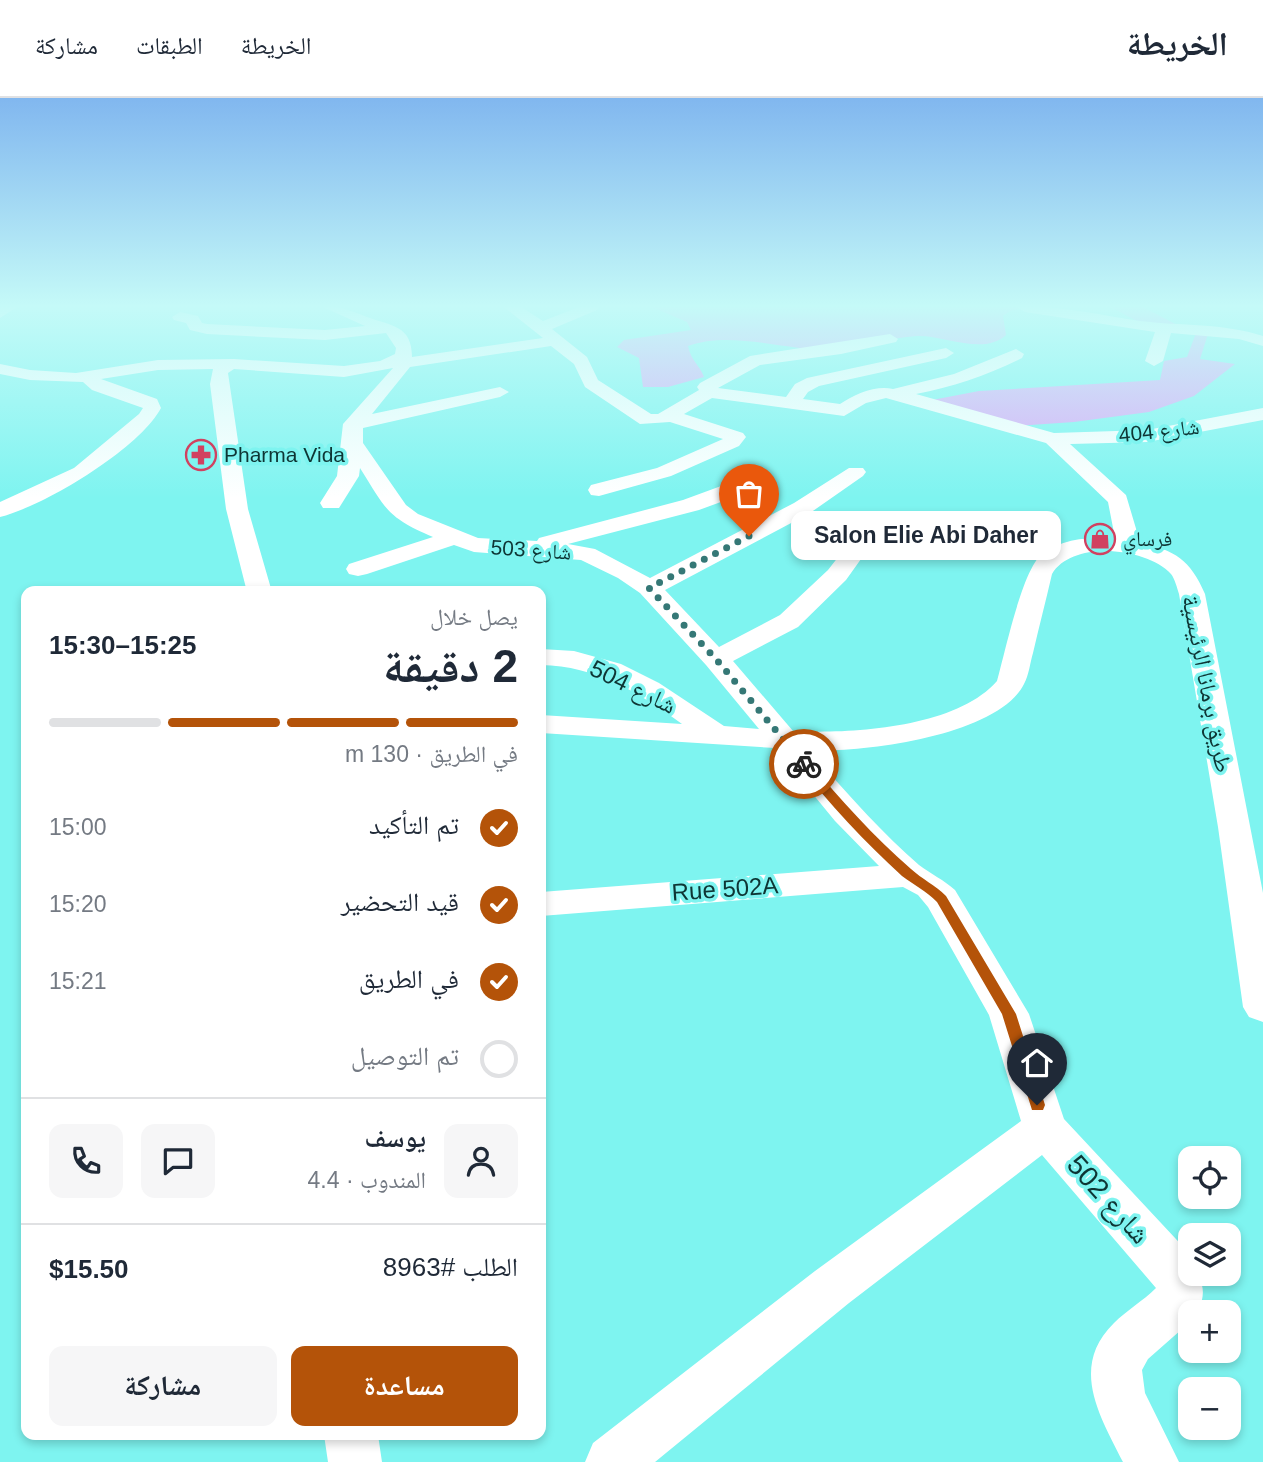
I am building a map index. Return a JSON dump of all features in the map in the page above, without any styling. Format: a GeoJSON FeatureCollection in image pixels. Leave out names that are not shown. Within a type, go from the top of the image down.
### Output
{"type":"FeatureCollection","features":[{"type":"Feature","properties":{"kind":"street"},"geometry":{"type":"LineString","coordinates":[[12,371],[58,377],[122,371]]}},
{"type":"Feature","properties":{"kind":"street"},"geometry":{"type":"LineString","coordinates":[[221,371],[219,384],[237,509],[258,586]]}},
{"type":"Feature","properties":{"kind":"street"},"geometry":{"type":"LineString","coordinates":[[331,503],[348,476],[355,426],[400,371]]}},
{"type":"Feature","properties":{"kind":"street"},"geometry":{"type":"LineString","coordinates":[[586,371],[591,383],[635,414],[651,421],[718,394],[762,371]]}},
{"type":"Feature","properties":{"kind":"street"},"geometry":{"type":"LineString","coordinates":[[736,371],[706,387],[718,394],[844,410],[860,399],[956,380],[979,371]]}},
{"type":"Feature","properties":{"kind":"street"},"geometry":{"type":"LineString","coordinates":[[791,404],[801,388],[813,382],[867,371]]}},
{"type":"Feature","properties":{"kind":"street"},"geometry":{"type":"LineString","coordinates":[[0,510],[81,472],[147,417],[152,408],[150,403],[98,386],[87,376]]}},
{"type":"Feature","properties":{"kind":"street"},"geometry":{"type":"LineString","coordinates":[[355,426],[469,393],[477,387],[471,382]]}},
{"type":"Feature","properties":{"kind":"street"},"geometry":{"type":"LineString","coordinates":[[355,426],[500,392]]}},
{"type":"Feature","properties":{"kind":"street"},"geometry":{"type":"LineString","coordinates":[[886,393],[927,402],[1054,439],[1118,500],[1129,546]]}},
{"type":"Feature","properties":{"kind":"street","name":"شارع 404"},"geometry":{"type":"LineString","coordinates":[[1054,439],[1147,436],[1263,414]]}},
{"type":"Feature","properties":{"kind":"street"},"geometry":{"type":"LineString","coordinates":[[599,490],[664,472],[736,438],[720,430],[667,416]]}},
{"type":"Feature","properties":{"kind":"street","name":"شارع 503"},"geometry":{"type":"LineString","coordinates":[[355,426],[398,510],[410,519],[474,545],[587,554],[627,573],[649,588],[716,659],[783,740]]}},
{"type":"Feature","properties":{"kind":"street"},"geometry":{"type":"LineString","coordinates":[[649,588],[802,508],[856,472]]}},
{"type":"Feature","properties":{"kind":"street"},"geometry":{"type":"LineString","coordinates":[[526,549],[691,505],[740,488]]}},
{"type":"Feature","properties":{"kind":"street"},"geometry":{"type":"LineString","coordinates":[[358,569],[452,538]]}},
{"type":"Feature","properties":{"kind":"street","name":"طريق برمانا الرئيسية"},"geometry":{"type":"LineString","coordinates":[[546,724],[815,741],[914,733],[969,713],[999,697],[1011,683],[1040,574],[1048,561],[1066,550],[1100,544],[1129,546],[1160,556],[1182,571],[1192,594],[1235,827],[1263,1007]]}},
{"type":"Feature","properties":{"kind":"street"},"geometry":{"type":"LineString","coordinates":[[716,659],[789,621],[837,575],[854,552]]}},
{"type":"Feature","properties":{"kind":"street","name":"شارع 504"},"geometry":{"type":"LineString","coordinates":[[546,657],[576,659],[622,675],[674,705],[719,736]]}},
{"type":"Feature","properties":{"kind":"street","name":"شارع 502"},"geometry":{"type":"LineString","coordinates":[[783,740],[847,814],[909,875],[930,887],[942,899],[1009,1014],[1045,1128],[1172,1269],[1181,1288],[1178,1301],[1130,1342],[1115,1366],[1120,1399],[1152,1462]]}},
{"type":"Feature","properties":{"kind":"street","name":"Rue 502A"},"geometry":{"type":"LineString","coordinates":[[546,904],[909,875]]}},
{"type":"Feature","properties":{"kind":"street"},"geometry":{"type":"LineString","coordinates":[[612,1462],[832,1287],[1045,1128]]}},
{"type":"Feature","properties":{"kind":"street"},"geometry":{"type":"LineString","coordinates":[[352,1440],[355,1462]]}},
{"type":"Feature","properties":{"kind":"shaded area"},"geometry":{"type":"Polygon","coordinates":[[[641,371],[701,371],[704,377],[668,387],[643,387],[641,371]]]}},
{"type":"Feature","properties":{"kind":"shaded area"},"geometry":{"type":"Polygon","coordinates":[[[1162,371],[1226,371],[1194,396],[1149,412],[1074,422],[1016,426],[932,400],[979,391],[1160,380],[1162,371]]]}},
{"type":"Feature","properties":{"kind":"way so far"},"geometry":{"type":"LineString","coordinates":[[749,536],[649,588],[716,659],[804,764]]}},
{"type":"Feature","properties":{"kind":"place","name":"Pharma Vida"},"geometry":{"type":"Point","coordinates":[201,455]}},
{"type":"Feature","properties":{"kind":"place","name":"Salon Elie Abi Daher"},"geometry":{"type":"Point","coordinates":[749,536]}},
{"type":"Feature","properties":{"kind":"place","name":"فرساي"},"geometry":{"type":"Point","coordinates":[1100,539]}},
{"type":"Feature","properties":{"kind":"route"},"geometry":{"type":"LineString","coordinates":[[804,764],[847,814],[909,875],[930,887],[953,915],[1009,1014],[1037,1105]]}}]}
